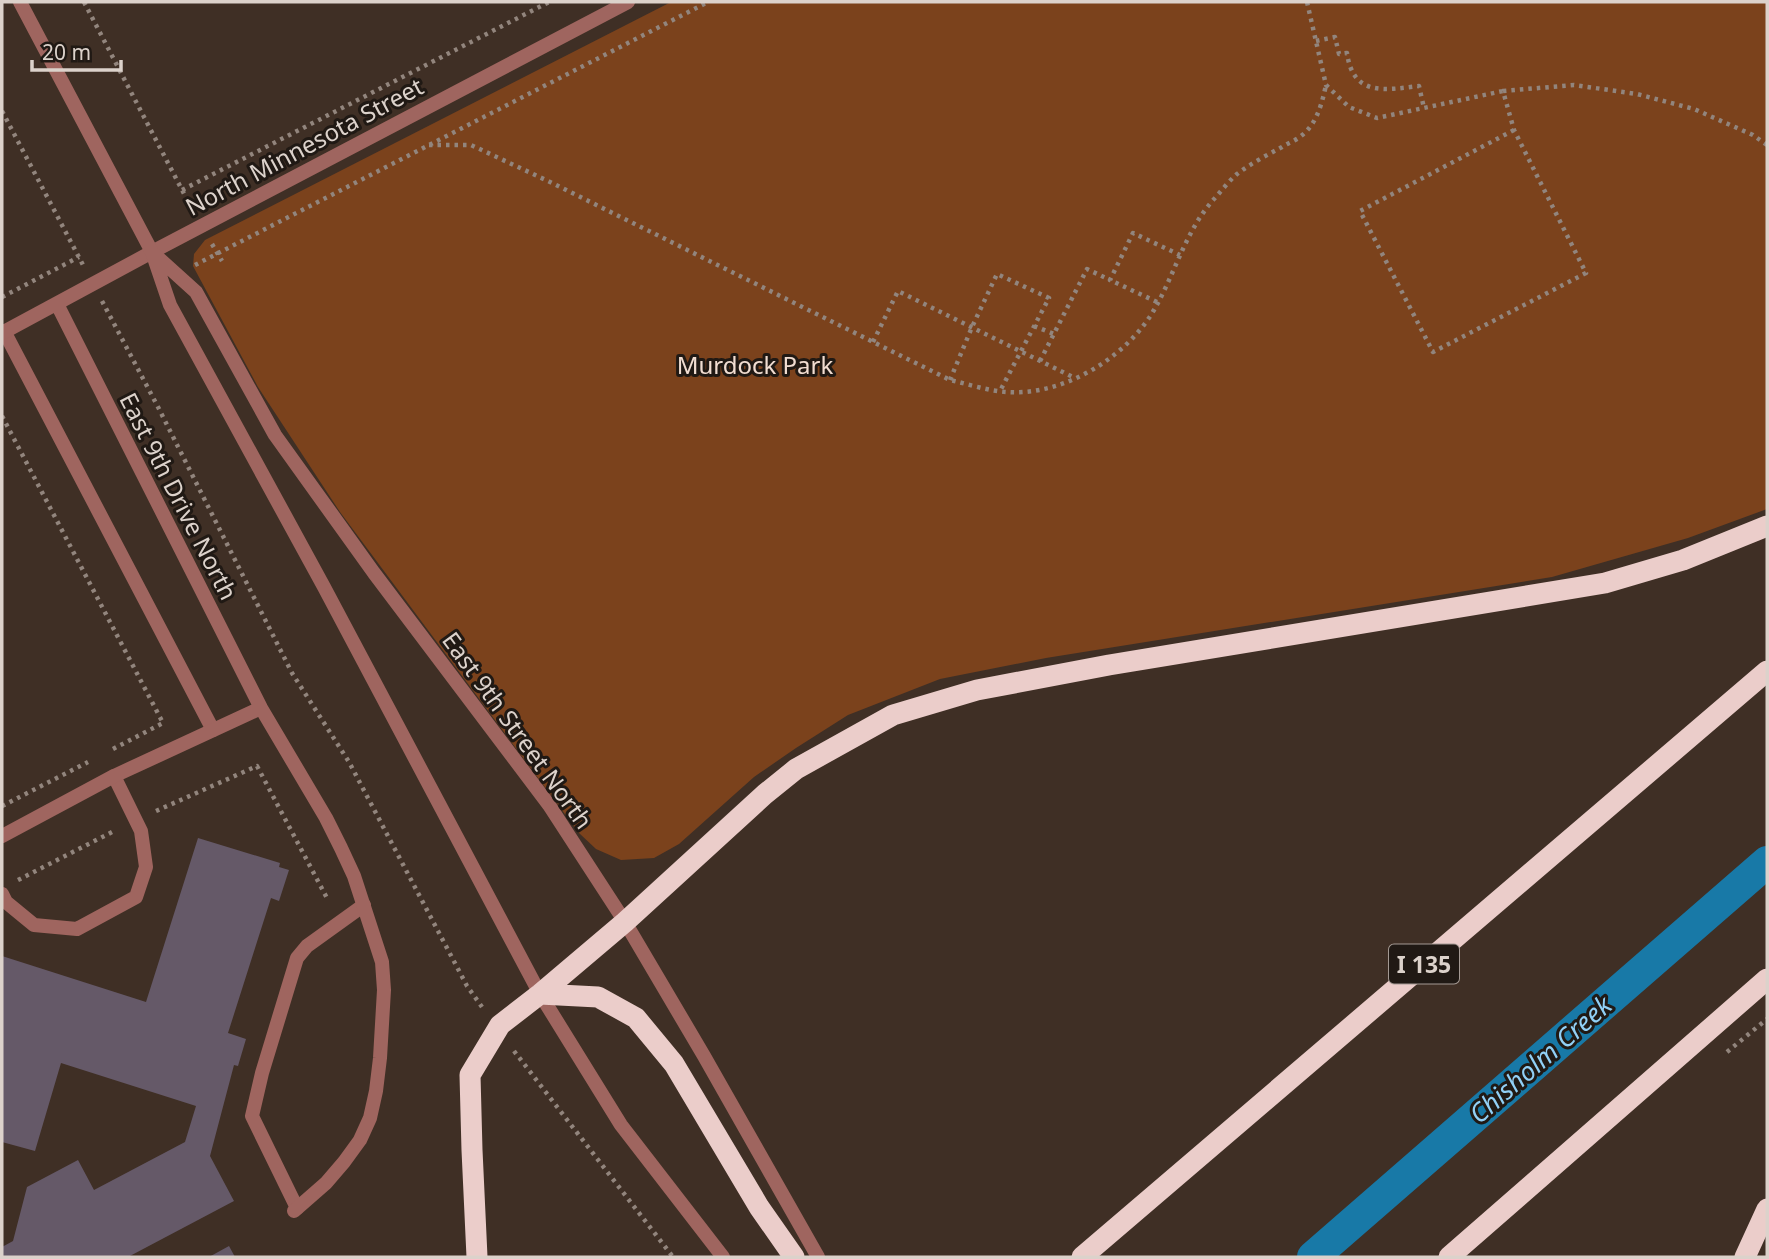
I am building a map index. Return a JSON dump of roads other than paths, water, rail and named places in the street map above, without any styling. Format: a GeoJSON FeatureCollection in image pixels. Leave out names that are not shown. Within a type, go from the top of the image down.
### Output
{"type":"FeatureCollection","features":[{"type":"Feature","properties":{"kind":"highway"},"geometry":{"type":"LineString","coordinates":[[477,1257],[470,1075],[500,1025],[625,922],[765,793],[796,769],[882,720],[977,690],[1605,583],[1683,560],[1767,526]]}},
{"type":"Feature","properties":{"kind":"highway","name":"I 135"},"geometry":{"type":"LineString","coordinates":[[1082,1257],[1767,671]]}},
{"type":"Feature","properties":{"kind":"highway"},"geometry":{"type":"LineString","coordinates":[[1449,1257],[1767,979]]}},
{"type":"Feature","properties":{"kind":"highway"},"geometry":{"type":"LineString","coordinates":[[540,994],[598,997],[636,1018],[674,1064],[759,1207],[793,1257]]}},
{"type":"Feature","properties":{"kind":"highway"},"geometry":{"type":"LineString","coordinates":[[1745,1257],[1767,1209]]}},
{"type":"Feature","properties":{"kind":"street","name":"East 9th Street North"},"geometry":{"type":"LineString","coordinates":[[20,2],[152,252],[170,305],[324,587],[540,994],[621,1125],[723,1257]]}},
{"type":"Feature","properties":{"kind":"street","name":"North Minnesota Street"},"geometry":{"type":"LineString","coordinates":[[3,332],[201,225],[628,2]]}},
{"type":"Feature","properties":{"kind":"street","name":"East 9th Street North"},"geometry":{"type":"LineString","coordinates":[[152,252],[196,292],[275,435],[382,584],[549,805],[625,922],[818,1257]]}},
{"type":"Feature","properties":{"kind":"street","name":"East 9th Drive North"},"geometry":{"type":"LineString","coordinates":[[57,304],[261,708],[326,818],[354,876],[364,905],[382,962],[384,990],[380,1058],[370,1118],[360,1140],[344,1162],[326,1183],[296,1210],[252,1116],[262,1073],[297,958],[307,946],[364,905]]}},
{"type":"Feature","properties":{"kind":"street"},"geometry":{"type":"LineString","coordinates":[[3,332],[213,730]]}},
{"type":"Feature","properties":{"kind":"street"},"geometry":{"type":"LineString","coordinates":[[2,836],[114,776],[261,708]]}},
{"type":"Feature","properties":{"kind":"street"},"geometry":{"type":"LineString","coordinates":[[2,894],[6,902],[34,925],[77,929],[136,897],[146,867],[141,831],[114,776]]}},
{"type":"Feature","properties":{"kind":"waterway","name":"Chisholm Creek"},"geometry":{"type":"LineString","coordinates":[[1313,1257],[1767,862]]}},
{"type":"Feature","properties":{"kind":"park label","name":"Murdock Park"},"geometry":{"type":"Point","coordinates":[755,364]}}]}
